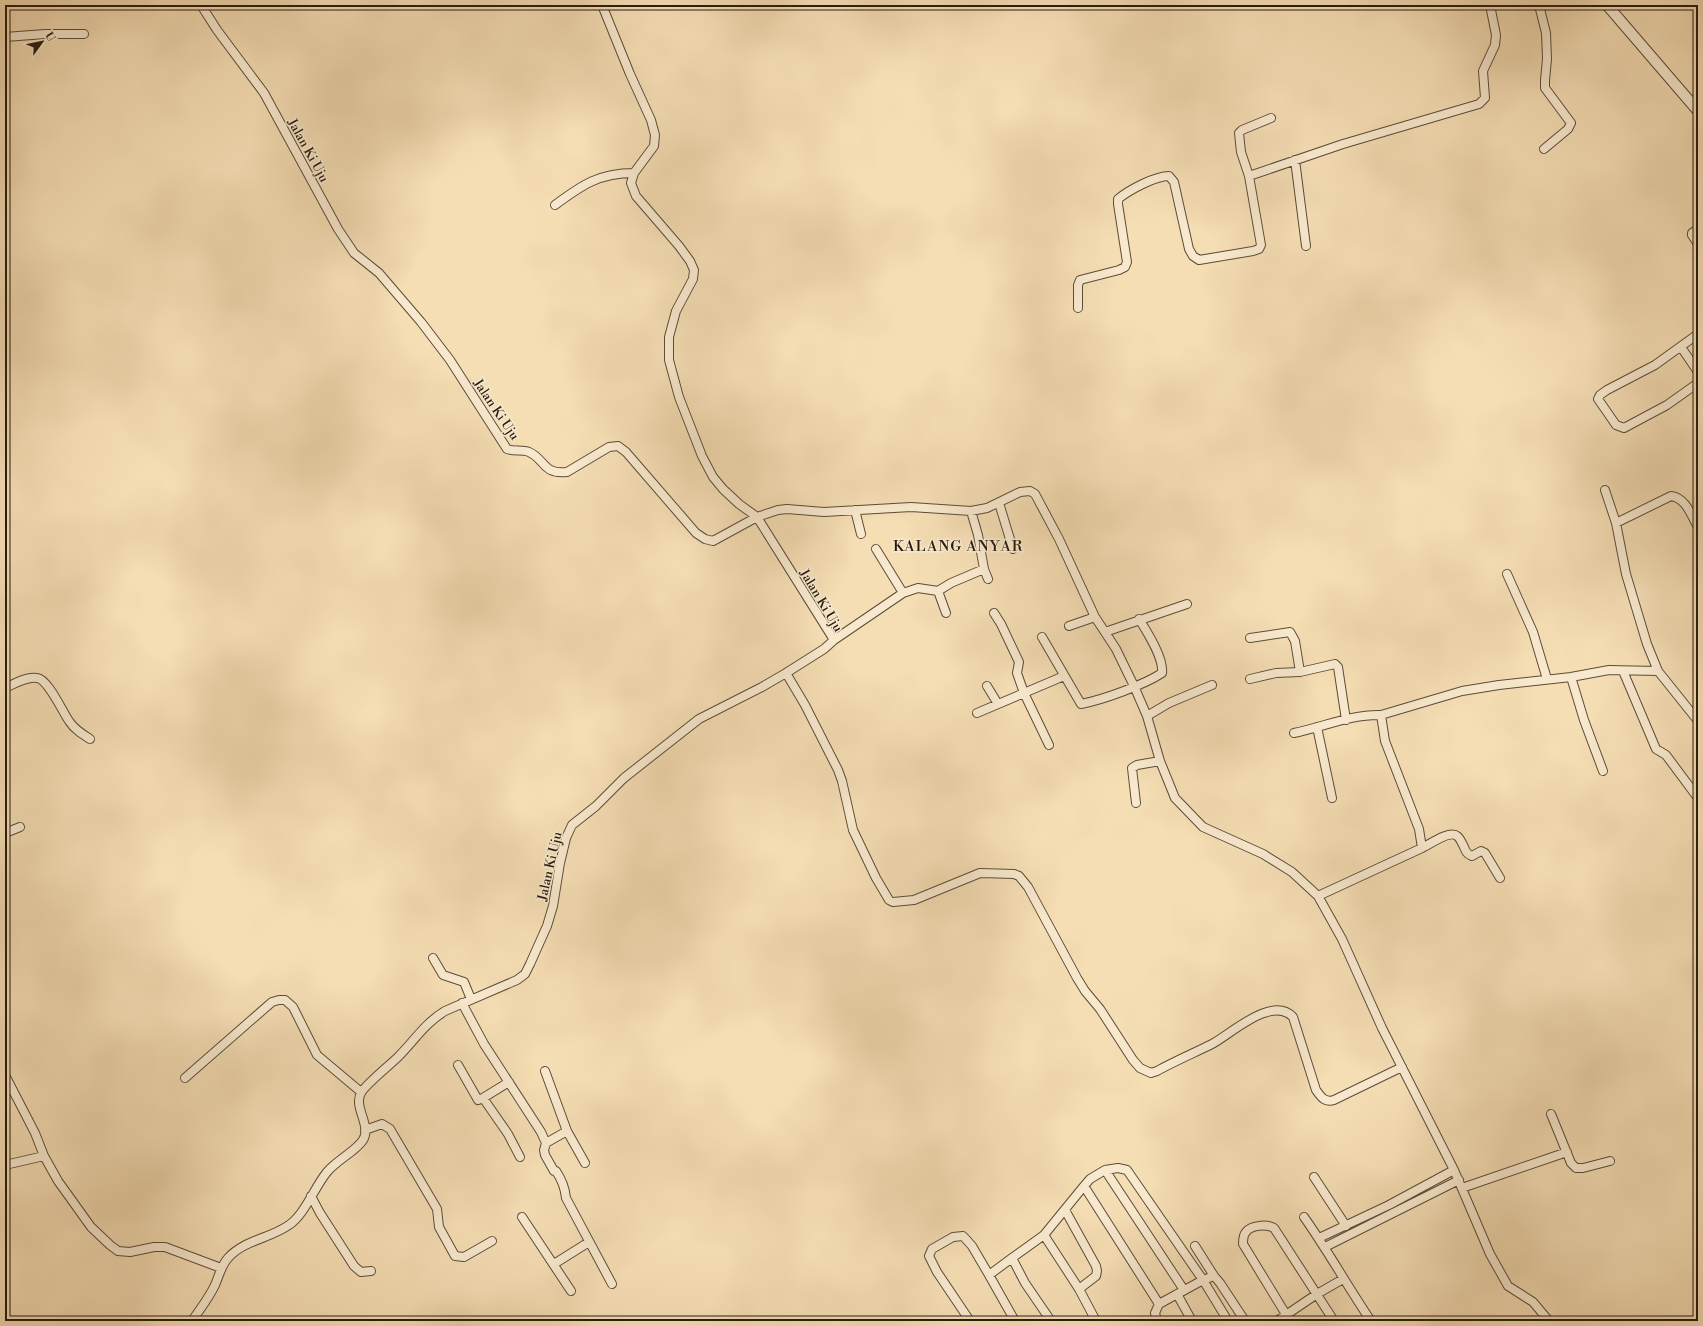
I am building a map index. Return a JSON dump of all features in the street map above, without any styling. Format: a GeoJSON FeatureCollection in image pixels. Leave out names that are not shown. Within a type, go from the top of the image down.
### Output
{"type":"FeatureCollection","features":[{"type":"Feature","properties":{"kind":"street","name":"Jalan Ki Uju"},"geometry":{"type":"LineString","coordinates":[[201,5],[217,30],[264,94],[338,229],[354,253],[379,273],[421,322],[450,360],[507,448],[512,451],[526,451],[531,453],[549,470],[560,473],[567,472],[609,447],[614,445],[618,446],[626,452],[696,533],[705,539],[713,541],[757,517],[834,640],[824,649],[786,673],[699,719],[624,778],[596,806],[572,825],[568,833],[560,863],[553,906],[547,926],[525,974],[517,980],[462,1003],[434,1017],[400,1055],[361,1092]]}},
{"type":"Feature","properties":{"kind":"street"},"geometry":{"type":"LineString","coordinates":[[602,5],[630,74],[651,120],[655,135],[654,146],[634,173],[631,182],[636,196],[679,246],[690,261],[694,270],[693,279],[676,311],[669,337],[669,360],[680,397],[702,456],[713,477],[739,504],[757,517],[778,510],[787,509],[824,512],[911,507],[971,511],[987,508],[1020,492],[1030,491],[1035,494],[1095,617],[1116,649],[1134,686],[1147,716],[1160,761],[1175,798],[1203,827],[1263,854],[1292,872],[1318,896],[1342,939],[1382,1028],[1459,1180],[1490,1254],[1508,1286],[1533,1302],[1550,1321]]}},
{"type":"Feature","properties":{"kind":"street"},"geometry":{"type":"LineString","coordinates":[[1249,176],[1343,144],[1480,104],[1485,98],[1483,71],[1495,45],[1496,35],[1490,5]]}},
{"type":"Feature","properties":{"kind":"street"},"geometry":{"type":"LineString","coordinates":[[1539,5],[1546,33],[1547,59],[1545,88],[1571,123],[1568,129],[1544,149]]}},
{"type":"Feature","properties":{"kind":"street"},"geometry":{"type":"LineString","coordinates":[[1607,5],[1698,111]]}},
{"type":"Feature","properties":{"kind":"street"},"geometry":{"type":"LineString","coordinates":[[5,37],[45,34],[84,34]]}},
{"type":"Feature","properties":{"kind":"street"},"geometry":{"type":"LineString","coordinates":[[1078,308],[1078,286],[1080,280],[1119,270],[1125,267],[1127,262],[1118,199],[1124,194],[1162,176],[1169,176],[1174,182],[1189,248],[1193,256],[1199,260],[1258,249],[1261,245],[1249,176],[1241,152],[1239,133],[1242,130],[1271,118]]}},
{"type":"Feature","properties":{"kind":"street"},"geometry":{"type":"LineString","coordinates":[[1295,160],[1306,246]]}},
{"type":"Feature","properties":{"kind":"street"},"geometry":{"type":"LineString","coordinates":[[555,205],[585,184],[604,176],[621,173],[634,173]]}},
{"type":"Feature","properties":{"kind":"street"},"geometry":{"type":"LineString","coordinates":[[1698,229],[1692,233],[1698,244]]}},
{"type":"Feature","properties":{"kind":"street"},"geometry":{"type":"LineString","coordinates":[[1698,334],[1655,365],[1600,395],[1598,399],[1616,425],[1624,428],[1666,405],[1698,383]]}},
{"type":"Feature","properties":{"kind":"street"},"geometry":{"type":"LineString","coordinates":[[1681,347],[1698,372]]}},
{"type":"Feature","properties":{"kind":"street"},"geometry":{"type":"LineString","coordinates":[[1605,490],[1616,523],[1626,574],[1647,644],[1658,671],[1698,721]]}},
{"type":"Feature","properties":{"kind":"street"},"geometry":{"type":"LineString","coordinates":[[1616,523],[1671,496],[1678,497],[1686,504],[1698,527]]}},
{"type":"Feature","properties":{"kind":"street"},"geometry":{"type":"LineString","coordinates":[[999,503],[1013,549]]}},
{"type":"Feature","properties":{"kind":"street"},"geometry":{"type":"LineString","coordinates":[[855,510],[860,534]]}},
{"type":"Feature","properties":{"kind":"street"},"geometry":{"type":"LineString","coordinates":[[971,511],[980,541],[984,569],[988,579]]}},
{"type":"Feature","properties":{"kind":"street"},"geometry":{"type":"LineString","coordinates":[[876,550],[903,593]]}},
{"type":"Feature","properties":{"kind":"street"},"geometry":{"type":"LineString","coordinates":[[834,640],[903,593],[918,588],[938,591],[951,583],[984,569]]}},
{"type":"Feature","properties":{"kind":"street"},"geometry":{"type":"LineString","coordinates":[[1507,574],[1533,632],[1547,679]]}},
{"type":"Feature","properties":{"kind":"street"},"geometry":{"type":"LineString","coordinates":[[938,591],[946,613]]}},
{"type":"Feature","properties":{"kind":"street"},"geometry":{"type":"LineString","coordinates":[[1105,632],[1139,619],[1187,604]]}},
{"type":"Feature","properties":{"kind":"street"},"geometry":{"type":"LineString","coordinates":[[994,613],[1001,624],[1019,662],[1017,673],[1024,693],[1049,745]]}},
{"type":"Feature","properties":{"kind":"street"},"geometry":{"type":"LineString","coordinates":[[1070,626],[1095,617]]}},
{"type":"Feature","properties":{"kind":"street"},"geometry":{"type":"LineString","coordinates":[[1042,637],[1081,704],[1153,679],[1162,673],[1154,645],[1139,619]]}},
{"type":"Feature","properties":{"kind":"street"},"geometry":{"type":"LineString","coordinates":[[1250,638],[1290,632],[1295,641],[1300,672]]}},
{"type":"Feature","properties":{"kind":"street"},"geometry":{"type":"LineString","coordinates":[[1250,678],[1276,673],[1300,672],[1335,664],[1337,665],[1346,720]]}},
{"type":"Feature","properties":{"kind":"street"},"geometry":{"type":"LineString","coordinates":[[1294,733],[1346,720],[1381,715],[1462,691],[1499,684],[1571,677],[1609,670],[1658,671]]}},
{"type":"Feature","properties":{"kind":"street"},"geometry":{"type":"LineString","coordinates":[[1623,671],[1656,749],[1666,754],[1698,798]]}},
{"type":"Feature","properties":{"kind":"street"},"geometry":{"type":"LineString","coordinates":[[786,673],[838,770],[854,830],[876,878],[889,900],[893,902],[914,900],[980,873],[1019,876],[1028,887],[1085,991],[1100,1009],[1133,1060],[1140,1068],[1151,1073],[1157,1071],[1213,1043],[1256,1016],[1282,1010],[1288,1011],[1293,1017],[1316,1090],[1322,1098],[1327,1101],[1334,1100],[1402,1067]]}},
{"type":"Feature","properties":{"kind":"street"},"geometry":{"type":"LineString","coordinates":[[976,713],[1064,676]]}},
{"type":"Feature","properties":{"kind":"street"},"geometry":{"type":"LineString","coordinates":[[1571,677],[1584,720],[1603,771]]}},
{"type":"Feature","properties":{"kind":"street"},"geometry":{"type":"LineString","coordinates":[[5,688],[31,678],[38,678],[46,682],[69,722],[76,730],[90,739]]}},
{"type":"Feature","properties":{"kind":"street"},"geometry":{"type":"LineString","coordinates":[[1147,716],[1169,703],[1212,685]]}},
{"type":"Feature","properties":{"kind":"street"},"geometry":{"type":"LineString","coordinates":[[987,686],[998,704]]}},
{"type":"Feature","properties":{"kind":"street"},"geometry":{"type":"LineString","coordinates":[[1381,715],[1385,740],[1419,830],[1422,848]]}},
{"type":"Feature","properties":{"kind":"street"},"geometry":{"type":"LineString","coordinates":[[1317,727],[1332,798]]}},
{"type":"Feature","properties":{"kind":"street"},"geometry":{"type":"LineString","coordinates":[[1136,803],[1132,768],[1137,765],[1160,761]]}},
{"type":"Feature","properties":{"kind":"street"},"geometry":{"type":"LineString","coordinates":[[5,833],[20,827]]}},
{"type":"Feature","properties":{"kind":"street"},"geometry":{"type":"LineString","coordinates":[[1318,896],[1449,834],[1455,834],[1459,837],[1466,853],[1469,856],[1479,852],[1485,853],[1500,878]]}},
{"type":"Feature","properties":{"kind":"street"},"geometry":{"type":"LineString","coordinates":[[433,958],[443,975],[464,982],[472,999]]}},
{"type":"Feature","properties":{"kind":"street"},"geometry":{"type":"LineString","coordinates":[[185,1078],[272,1002],[286,1000],[292,1007],[317,1055],[361,1092],[359,1101],[365,1130],[364,1138],[360,1145],[335,1163],[311,1196],[302,1212],[293,1222],[279,1231],[257,1239],[237,1250],[227,1259],[221,1268],[209,1296],[192,1321]]}},
{"type":"Feature","properties":{"kind":"street"},"geometry":{"type":"LineString","coordinates":[[462,1003],[484,1044],[537,1126],[546,1143],[544,1150],[545,1155],[554,1171],[556,1171],[559,1175],[565,1188],[566,1198],[612,1284]]}},
{"type":"Feature","properties":{"kind":"street"},"geometry":{"type":"LineString","coordinates":[[458,1065],[478,1100],[509,1082]]}},
{"type":"Feature","properties":{"kind":"street"},"geometry":{"type":"LineString","coordinates":[[545,1071],[567,1131],[585,1163]]}},
{"type":"Feature","properties":{"kind":"street"},"geometry":{"type":"LineString","coordinates":[[5,1075],[35,1133],[44,1156],[58,1181],[91,1227],[118,1251],[130,1252],[154,1247],[165,1247],[221,1268]]}},
{"type":"Feature","properties":{"kind":"street"},"geometry":{"type":"LineString","coordinates":[[482,1098],[508,1134],[520,1157]]}},
{"type":"Feature","properties":{"kind":"street"},"geometry":{"type":"LineString","coordinates":[[1551,1114],[1571,1163],[1576,1168],[1583,1168],[1610,1161]]}},
{"type":"Feature","properties":{"kind":"street"},"geometry":{"type":"LineString","coordinates":[[365,1130],[382,1124],[390,1129],[437,1209],[439,1227],[455,1256],[464,1257],[492,1240]]}},
{"type":"Feature","properties":{"kind":"street"},"geometry":{"type":"LineString","coordinates":[[546,1143],[567,1131]]}},
{"type":"Feature","properties":{"kind":"street"},"geometry":{"type":"LineString","coordinates":[[1462,1188],[1566,1152]]}},
{"type":"Feature","properties":{"kind":"street"},"geometry":{"type":"LineString","coordinates":[[5,1165],[44,1156]]}},
{"type":"Feature","properties":{"kind":"street"},"geometry":{"type":"LineString","coordinates":[[989,1275],[1044,1235],[1090,1179],[1105,1170],[1118,1168],[1127,1170],[1203,1280],[1228,1321]]}},
{"type":"Feature","properties":{"kind":"street"},"geometry":{"type":"LineString","coordinates":[[1105,1170],[1180,1292],[1192,1321]]}},
{"type":"Feature","properties":{"kind":"street"},"geometry":{"type":"LineString","coordinates":[[1319,1238],[1389,1205],[1454,1170]]}},
{"type":"Feature","properties":{"kind":"street"},"geometry":{"type":"LineString","coordinates":[[1314,1177],[1346,1226]]}},
{"type":"Feature","properties":{"kind":"street"},"geometry":{"type":"LineString","coordinates":[[1325,1247],[1459,1180]]}},
{"type":"Feature","properties":{"kind":"street"},"geometry":{"type":"LineString","coordinates":[[1084,1186],[1159,1304]]}},
{"type":"Feature","properties":{"kind":"street"},"geometry":{"type":"LineString","coordinates":[[311,1196],[320,1213],[358,1270],[364,1272],[372,1271]]}},
{"type":"Feature","properties":{"kind":"street"},"geometry":{"type":"LineString","coordinates":[[1065,1210],[1096,1266],[1097,1271],[1096,1276],[1079,1289]]}},
{"type":"Feature","properties":{"kind":"street"},"geometry":{"type":"LineString","coordinates":[[522,1216],[571,1291]]}},
{"type":"Feature","properties":{"kind":"street"},"geometry":{"type":"LineString","coordinates":[[1304,1217],[1325,1247],[1343,1279],[1370,1321]]}},
{"type":"Feature","properties":{"kind":"street"},"geometry":{"type":"LineString","coordinates":[[1288,1318],[1244,1244],[1243,1239],[1246,1232],[1251,1228],[1263,1226],[1274,1228],[1334,1321]]}},
{"type":"Feature","properties":{"kind":"street"},"geometry":{"type":"LineString","coordinates":[[1044,1235],[1079,1289],[1096,1321]]}},
{"type":"Feature","properties":{"kind":"street"},"geometry":{"type":"LineString","coordinates":[[970,1321],[937,1272],[930,1256],[932,1249],[953,1237],[963,1236],[972,1246],[1014,1320]]}},
{"type":"Feature","properties":{"kind":"street"},"geometry":{"type":"LineString","coordinates":[[554,1264],[589,1242]]}},
{"type":"Feature","properties":{"kind":"street"},"geometry":{"type":"LineString","coordinates":[[1195,1246],[1245,1321]]}},
{"type":"Feature","properties":{"kind":"street"},"geometry":{"type":"LineString","coordinates":[[1012,1258],[1026,1283],[1051,1321]]}},
{"type":"Feature","properties":{"kind":"street"},"geometry":{"type":"LineString","coordinates":[[1157,1321],[1155,1313],[1159,1304],[1203,1280],[1214,1276]]}},
{"type":"Feature","properties":{"kind":"street"},"geometry":{"type":"LineString","coordinates":[[1277,1321],[1288,1318],[1317,1294],[1343,1279]]}},
{"type":"Feature","properties":{"kind":"district","name":"KALANG ANYAR"},"geometry":{"type":"Point","coordinates":[958,546]}}]}
